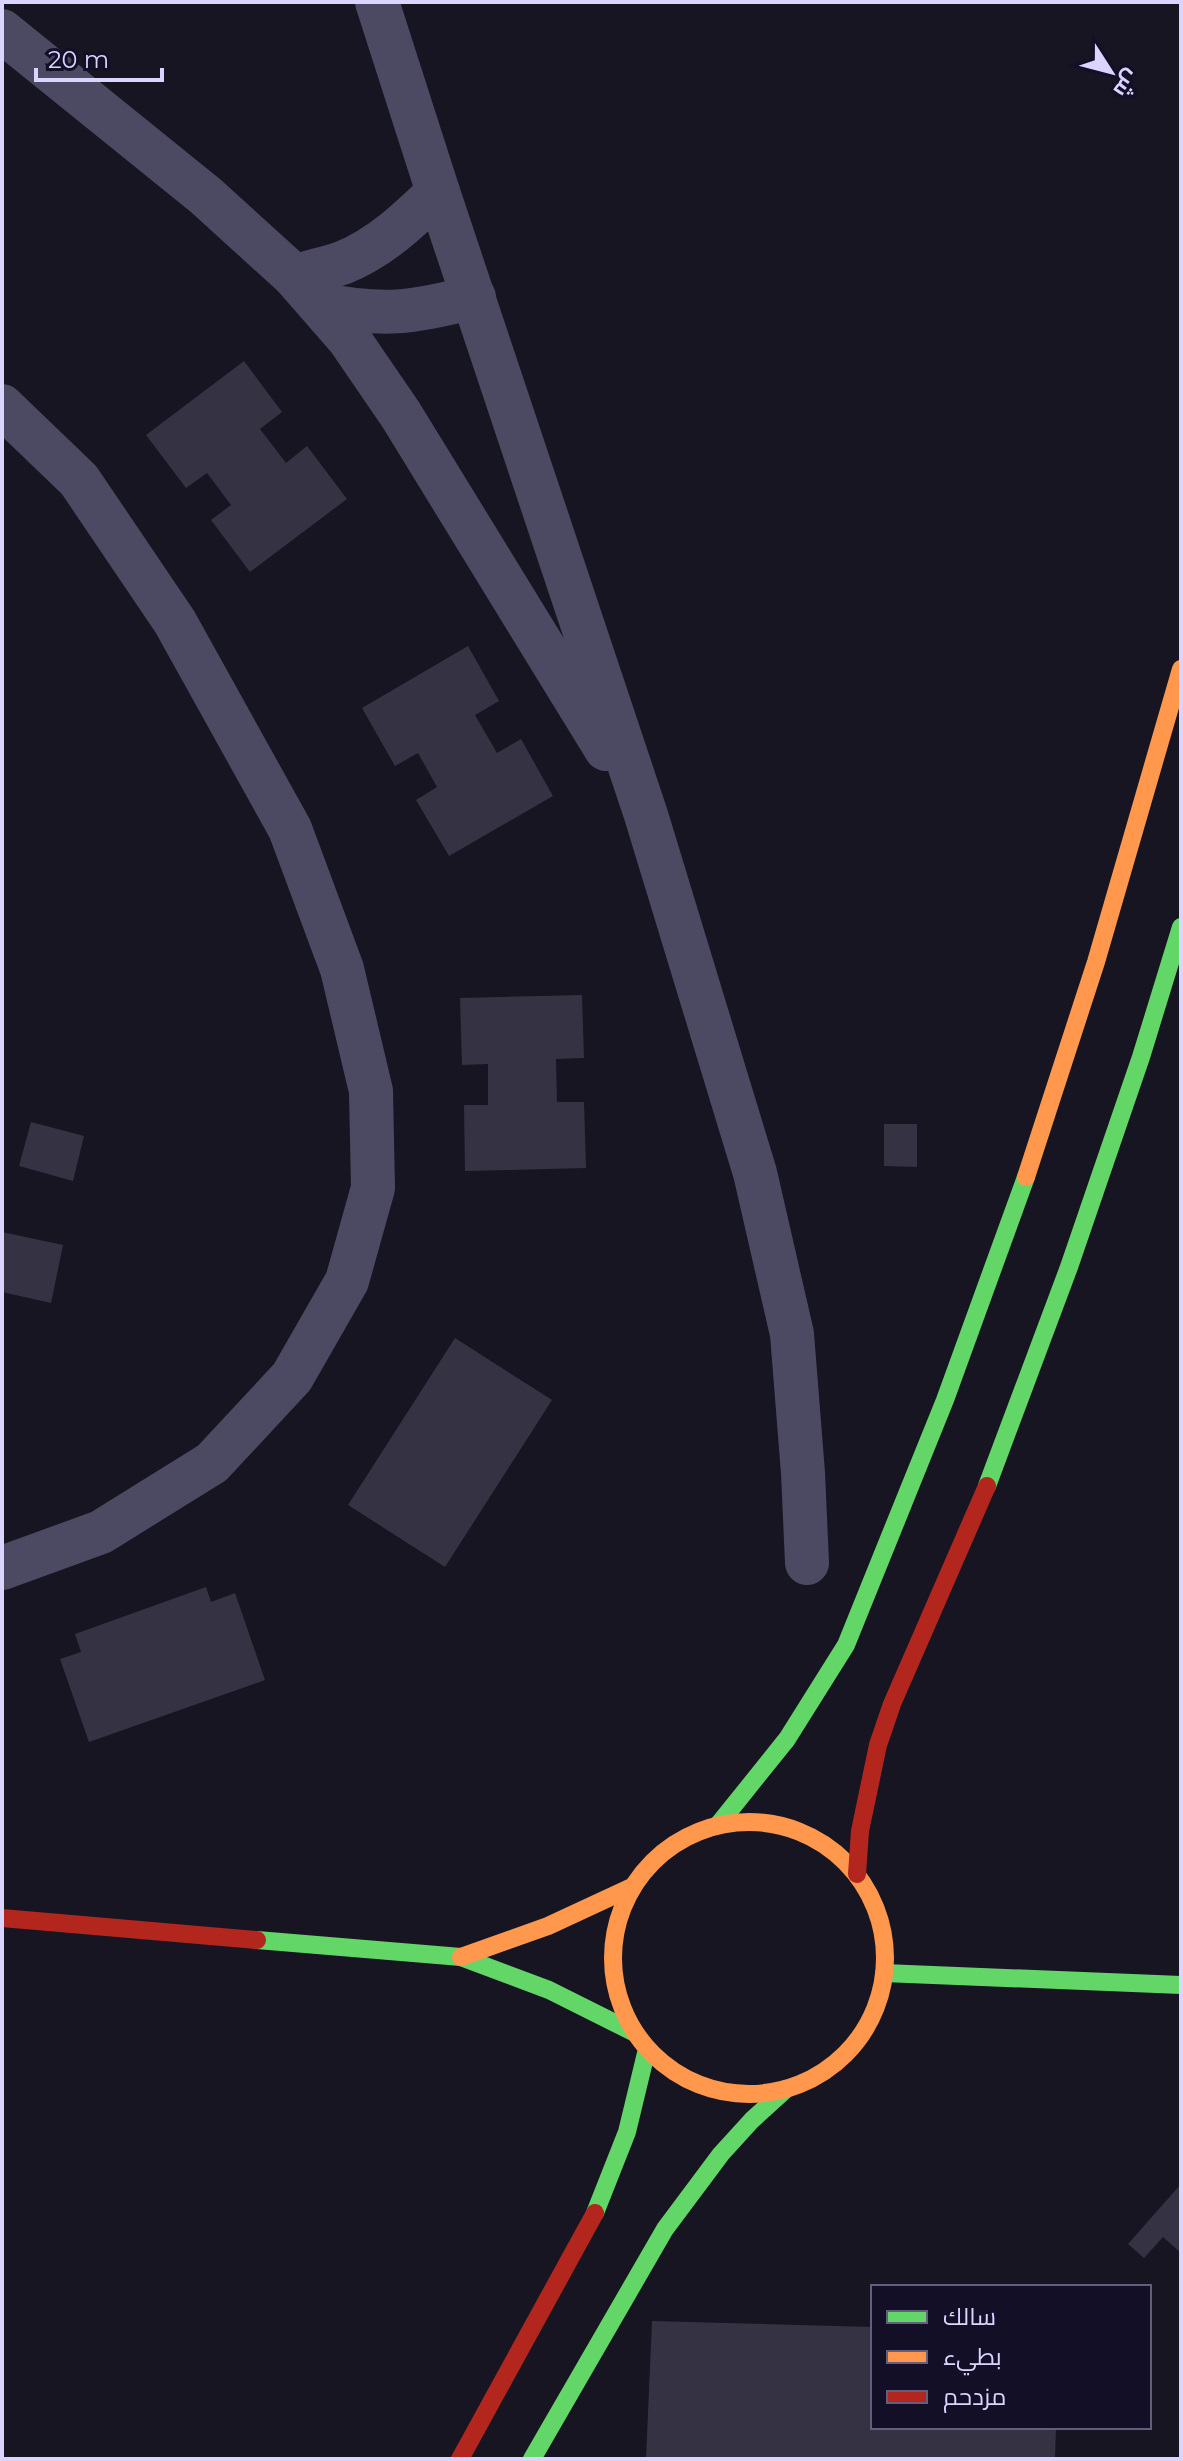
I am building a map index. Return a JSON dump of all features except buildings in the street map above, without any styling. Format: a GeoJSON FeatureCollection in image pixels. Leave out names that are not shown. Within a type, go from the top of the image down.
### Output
{"type":"FeatureCollection","features":[{"type":"Feature","properties":{"kind":"main road"},"geometry":{"type":"LineString","coordinates":[[718,1825],[780,1751],[808,1711],[839,1657],[926,1453],[1001,1251],[1069,1048],[1133,843],[1181,669]]}},
{"type":"Feature","properties":{"kind":"main road"},"geometry":{"type":"LineString","coordinates":[[857,1874],[860,1831],[878,1745],[892,1704],[992,1474],[1064,1282],[1141,1057],[1181,927]]}},
{"type":"Feature","properties":{"kind":"main road"},"geometry":{"type":"LineString","coordinates":[[756,1822],[794,1829],[818,1840],[839,1855],[857,1874],[871,1896],[880,1920],[885,1947],[884,1973],[868,2024],[853,2046],[834,2064],[811,2079],[786,2089],[761,2094],[736,2094],[687,2080],[666,2067],[633,2032],[616,1988],[614,1938],[620,1912],[632,1887],[669,1848],[692,1834],[718,1825],[756,1822]]}},
{"type":"Feature","properties":{"kind":"main road"},"geometry":{"type":"LineString","coordinates":[[461,1957],[543,1929],[632,1887]]}},
{"type":"Feature","properties":{"kind":"main road"},"geometry":{"type":"LineString","coordinates":[[2,1918],[461,1957],[544,1987],[633,2032]]}},
{"type":"Feature","properties":{"kind":"main road"},"geometry":{"type":"LineString","coordinates":[[884,1973],[1181,1985]]}},
{"type":"Feature","properties":{"kind":"main road"},"geometry":{"type":"LineString","coordinates":[[460,2459],[615,2172],[629,2131],[647,2049]]}},
{"type":"Feature","properties":{"kind":"main road"},"geometry":{"type":"LineString","coordinates":[[532,2459],[665,2229],[721,2154],[786,2089]]}},
{"type":"Feature","properties":{"kind":"street"},"geometry":{"type":"LineString","coordinates":[[377,2],[646,815],[755,1173],[792,1334],[807,1563]]}},
{"type":"Feature","properties":{"kind":"street"},"geometry":{"type":"LineString","coordinates":[[2,31],[206,196],[306,290],[349,339],[377,377],[646,815]]}},
{"type":"Feature","properties":{"kind":"street"},"geometry":{"type":"LineString","coordinates":[[306,290],[342,263],[378,245],[438,192]]}},
{"type":"Feature","properties":{"kind":"street"},"geometry":{"type":"LineString","coordinates":[[306,290],[356,312],[395,313],[474,297]]}},
{"type":"Feature","properties":{"kind":"street"},"geometry":{"type":"LineString","coordinates":[[2,406],[79,480],[88,493],[175,622],[290,829],[342,969],[371,1091],[373,1188],[347,1281],[292,1377],[212,1463],[101,1532],[2,1568]]}},
{"type":"Feature","properties":{"kind":"traffic: fast"},"geometry":{"type":"LineString","coordinates":[[987,1486],[1069,1267],[1141,1057],[1181,927]]}},
{"type":"Feature","properties":{"kind":"traffic: fast"},"geometry":{"type":"LineString","coordinates":[[718,1825],[787,1739],[846,1645],[945,1400],[1026,1177]]}},
{"type":"Feature","properties":{"kind":"traffic: fast"},"geometry":{"type":"LineString","coordinates":[[257,1940],[461,1957],[549,1990],[633,2032]]}},
{"type":"Feature","properties":{"kind":"traffic: fast"},"geometry":{"type":"LineString","coordinates":[[884,1973],[1181,1985]]}},
{"type":"Feature","properties":{"kind":"traffic: fast"},"geometry":{"type":"LineString","coordinates":[[595,2213],[627,2132],[647,2049]]}},
{"type":"Feature","properties":{"kind":"traffic: fast"},"geometry":{"type":"LineString","coordinates":[[532,2459],[665,2229],[721,2154],[786,2089]]}},
{"type":"Feature","properties":{"kind":"traffic: slow"},"geometry":{"type":"LineString","coordinates":[[1026,1177],[1096,962],[1181,669]]}},
{"type":"Feature","properties":{"kind":"traffic: slow"},"geometry":{"type":"LineString","coordinates":[[749,1822],[801,1832],[825,1845],[845,1862],[862,1882],[875,1906],[885,1958],[875,2010],[862,2034],[845,2054],[825,2071],[801,2084],[749,2094],[697,2084],[673,2071],[653,2054],[636,2034],[623,2010],[613,1958],[623,1906],[636,1882],[653,1862],[673,1845],[697,1832],[749,1822]]}},
{"type":"Feature","properties":{"kind":"traffic: slow"},"geometry":{"type":"LineString","coordinates":[[461,1957],[548,1926],[632,1887]]}},
{"type":"Feature","properties":{"kind":"traffic: jam"},"geometry":{"type":"LineString","coordinates":[[857,1874],[860,1831],[878,1745],[892,1704],[987,1486]]}},
{"type":"Feature","properties":{"kind":"traffic: jam"},"geometry":{"type":"LineString","coordinates":[[2,1918],[257,1940]]}},
{"type":"Feature","properties":{"kind":"traffic: jam"},"geometry":{"type":"LineString","coordinates":[[460,2459],[595,2213]]}}]}
